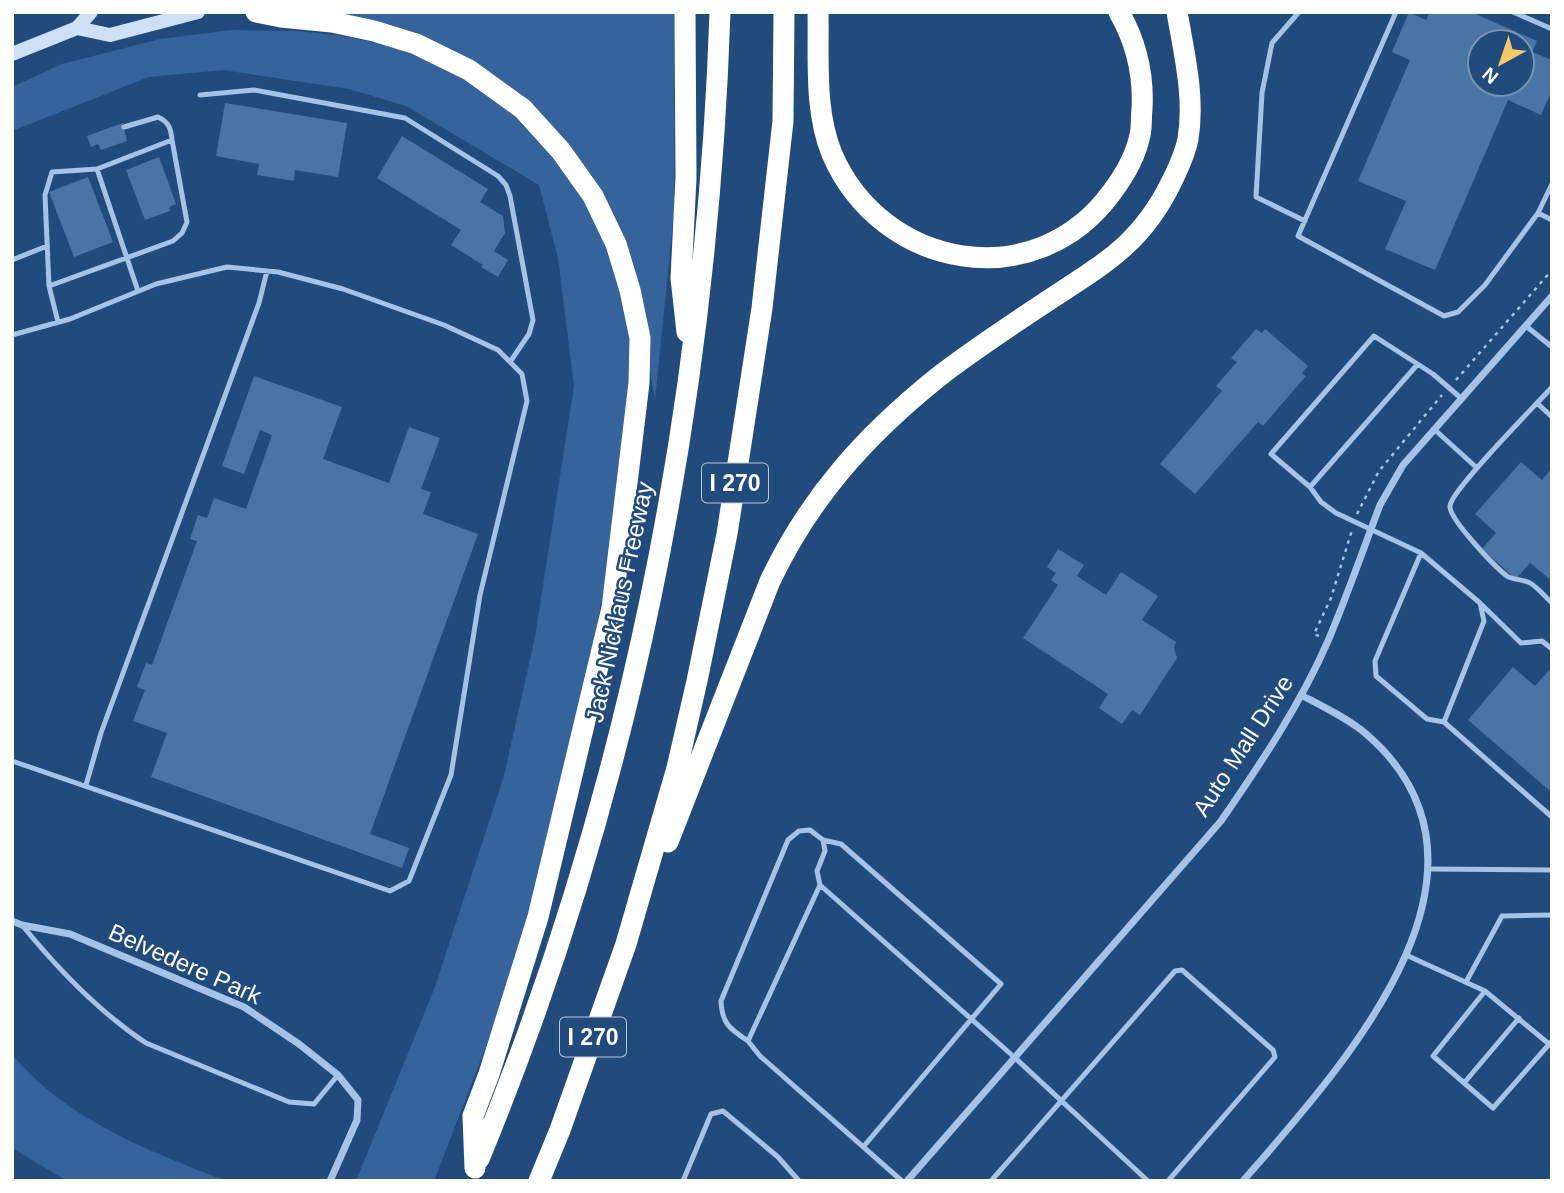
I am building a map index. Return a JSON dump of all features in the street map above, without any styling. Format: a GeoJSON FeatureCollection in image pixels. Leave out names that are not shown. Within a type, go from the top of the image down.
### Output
{"type":"FeatureCollection","features":[{"type":"Feature","properties":{"kind":"highway"},"geometry":{"type":"LineString","coordinates":[[256,12],[281,18],[332,22],[416,44],[469,70],[523,109],[561,151],[593,195],[616,244],[630,290],[640,338],[639,383],[610,615],[538,917],[489,1074],[473,1116],[473,1174]]}},
{"type":"Feature","properties":{"kind":"highway"},"geometry":{"type":"LineString","coordinates":[[685,12],[686,178],[681,278],[691,366]]}},
{"type":"Feature","properties":{"kind":"highway","name":"Jack Nicklaus Freeway"},"geometry":{"type":"LineString","coordinates":[[473,1174],[531,1026],[559,942],[607,782],[662,546],[691,366],[709,211],[717,111],[720,12]]}},
{"type":"Feature","properties":{"kind":"highway","name":"I 270"},"geometry":{"type":"LineString","coordinates":[[539,1181],[560,1130],[625,944],[677,768],[697,681],[730,513],[762,309],[782,121],[784,12]]}},
{"type":"Feature","properties":{"kind":"highway"},"geometry":{"type":"LineString","coordinates":[[818,12],[821,114],[832,153],[852,189],[883,223],[916,243],[952,255],[998,257],[1043,247],[1083,224],[1101,207],[1124,175],[1140,136],[1143,83],[1130,31],[1119,12]]}},
{"type":"Feature","properties":{"kind":"highway"},"geometry":{"type":"LineString","coordinates":[[625,944],[769,581],[788,542],[823,492],[859,447],[903,407],[939,377],[1095,271],[1135,238],[1154,214],[1179,167],[1188,138],[1189,82],[1177,12]]}},
{"type":"Feature","properties":{"kind":"main road"},"geometry":{"type":"LineString","coordinates":[[12,54],[77,28],[91,12]]}},
{"type":"Feature","properties":{"kind":"main road"},"geometry":{"type":"LineString","coordinates":[[77,28],[110,36],[198,12]]}},
{"type":"Feature","properties":{"kind":"street","name":"Auto Mall Drive"},"geometry":{"type":"LineString","coordinates":[[905,1181],[1221,821],[1262,761],[1301,695],[1328,641],[1370,529],[1390,485],[1403,465],[1552,296]]}},
{"type":"Feature","properties":{"kind":"street"},"geometry":{"type":"LineString","coordinates":[[1243,1181],[1316,1096],[1349,1052],[1406,955],[1426,896],[1427,842],[1423,820],[1400,771],[1363,732],[1301,695]]}},
{"type":"Feature","properties":{"kind":"street","name":"Belvedere Park"},"geometry":{"type":"LineString","coordinates":[[12,921],[70,934],[244,1007],[299,1044],[338,1075],[358,1100],[357,1120],[330,1181]]}},
{"type":"Feature","properties":{"kind":"lane"},"geometry":{"type":"LineString","coordinates":[[1299,12],[1272,43],[1262,93],[1256,197],[1305,221]]}},
{"type":"Feature","properties":{"kind":"lane"},"geometry":{"type":"LineString","coordinates":[[1396,12],[1298,236],[1444,316],[1458,312],[1485,285],[1538,213],[1552,184]]}},
{"type":"Feature","properties":{"kind":"lane"},"geometry":{"type":"LineString","coordinates":[[1513,12],[1552,29]]}},
{"type":"Feature","properties":{"kind":"lane"},"geometry":{"type":"LineString","coordinates":[[200,95],[254,90],[405,118],[499,177],[510,196],[533,320],[529,334],[510,362]]}},
{"type":"Feature","properties":{"kind":"lane"},"geometry":{"type":"LineString","coordinates":[[48,286],[173,241],[182,233],[187,222],[170,128],[165,120],[159,117],[124,127]]}},
{"type":"Feature","properties":{"kind":"lane"},"geometry":{"type":"LineString","coordinates":[[58,322],[48,286],[45,195],[52,172],[97,169],[172,140]]}},
{"type":"Feature","properties":{"kind":"lane"},"geometry":{"type":"LineString","coordinates":[[97,169],[138,291]]}},
{"type":"Feature","properties":{"kind":"lane"},"geometry":{"type":"LineString","coordinates":[[1538,213],[1552,220]]}},
{"type":"Feature","properties":{"kind":"lane"},"geometry":{"type":"LineString","coordinates":[[12,260],[47,246]]}},
{"type":"Feature","properties":{"kind":"lane"},"geometry":{"type":"LineString","coordinates":[[12,335],[58,322],[156,284],[227,267],[267,271],[343,289],[444,325],[498,350],[522,374],[527,401],[480,595],[452,775],[409,881],[390,891],[12,761]]}},
{"type":"Feature","properties":{"kind":"lane"},"geometry":{"type":"LineString","coordinates":[[86,785],[101,733],[258,303],[267,271]]}},
{"type":"Feature","properties":{"kind":"lane"},"geometry":{"type":"LineString","coordinates":[[1526,326],[1552,346]]}},
{"type":"Feature","properties":{"kind":"lane"},"geometry":{"type":"LineString","coordinates":[[1462,399],[1433,374],[1374,336],[1271,454],[1336,513],[1422,553],[1521,643],[1542,641],[1552,649]]}},
{"type":"Feature","properties":{"kind":"lane"},"geometry":{"type":"LineString","coordinates":[[1310,487],[1417,365]]}},
{"type":"Feature","properties":{"kind":"lane"},"geometry":{"type":"LineString","coordinates":[[1552,387],[1477,468],[1453,496],[1449,505],[1452,514],[1478,548],[1509,578],[1530,582],[1552,603]]}},
{"type":"Feature","properties":{"kind":"lane"},"geometry":{"type":"LineString","coordinates":[[1537,403],[1552,417]]}},
{"type":"Feature","properties":{"kind":"lane"},"geometry":{"type":"LineString","coordinates":[[1434,429],[1477,468]]}},
{"type":"Feature","properties":{"kind":"lane"},"geometry":{"type":"LineString","coordinates":[[1422,553],[1375,661],[1376,676],[1427,719],[1444,722],[1552,817]]}},
{"type":"Feature","properties":{"kind":"lane"},"geometry":{"type":"LineString","coordinates":[[1444,722],[1484,621],[1480,603]]}},
{"type":"Feature","properties":{"kind":"lane"},"geometry":{"type":"LineString","coordinates":[[864,1146],[1001,984],[841,844],[823,840],[810,830],[799,831],[788,840],[721,1001],[722,1016],[730,1029],[748,1041],[760,1056],[864,1146],[905,1181]]}},
{"type":"Feature","properties":{"kind":"lane"},"geometry":{"type":"LineString","coordinates":[[823,840],[825,851],[817,872],[820,885],[1013,1056],[1148,1181]]}},
{"type":"Feature","properties":{"kind":"lane"},"geometry":{"type":"LineString","coordinates":[[1428,869],[1552,870]]}},
{"type":"Feature","properties":{"kind":"lane"},"geometry":{"type":"LineString","coordinates":[[748,1041],[820,885]]}},
{"type":"Feature","properties":{"kind":"lane"},"geometry":{"type":"LineString","coordinates":[[1466,982],[1502,916],[1552,915]]}},
{"type":"Feature","properties":{"kind":"lane"},"geometry":{"type":"LineString","coordinates":[[22,925],[48,957],[127,1031],[146,1043],[289,1102],[314,1104],[338,1075]]}},
{"type":"Feature","properties":{"kind":"lane"},"geometry":{"type":"LineString","coordinates":[[1406,955],[1485,991],[1551,1043],[1493,1108],[1433,1056],[1485,991]]}},
{"type":"Feature","properties":{"kind":"lane"},"geometry":{"type":"LineString","coordinates":[[991,1181],[1175,971],[1182,970],[1273,1050],[1275,1057],[1168,1181]]}},
{"type":"Feature","properties":{"kind":"lane"},"geometry":{"type":"LineString","coordinates":[[1464,1083],[1520,1018]]}},
{"type":"Feature","properties":{"kind":"lane"},"geometry":{"type":"LineString","coordinates":[[683,1181],[712,1114],[723,1111],[778,1157],[799,1181]]}},
{"type":"Feature","properties":{"kind":"shaded area"},"geometry":{"type":"Polygon","coordinates":[[[322,12],[675,12],[674,212],[655,400],[630,260],[510,89],[322,12]]]}},
{"type":"Feature","properties":{"kind":"shaded area"},"geometry":{"type":"Polygon","coordinates":[[[232,30],[296,31],[337,35],[383,44],[433,62],[469,80],[509,110],[549,148],[590,205],[612,257],[628,314],[632,370],[608,569],[578,721],[512,979],[434,1181],[356,1181],[435,987],[504,776],[535,637],[574,386],[558,258],[539,185],[406,106],[349,89],[223,70],[149,77],[12,131],[12,87],[62,64],[160,39],[232,30]]]}},
{"type":"Feature","properties":{"kind":"shaded area"},"geometry":{"type":"Polygon","coordinates":[[[12,1054],[33,1077],[57,1097],[110,1131],[227,1181],[67,1181],[12,1148],[12,1054]]]}},
{"type":"Feature","properties":{"kind":"building"},"geometry":{"type":"Polygon","coordinates":[[[1409,12],[1426,20],[1430,12],[1471,12],[1507,28],[1466,28],[1466,98],[1536,98],[1536,54],[1552,60],[1552,90],[1541,115],[1508,100],[1435,270],[1385,249],[1406,201],[1358,181],[1410,60],[1392,52],[1409,12]]]}},
{"type":"Feature","properties":{"kind":"building"},"geometry":{"type":"Polygon","coordinates":[[[225,103],[347,123],[338,177],[295,170],[294,181],[257,175],[259,164],[216,156],[225,103]]]}},
{"type":"Feature","properties":{"kind":"building"},"geometry":{"type":"Polygon","coordinates":[[[123,123],[127,141],[101,150],[98,144],[91,147],[87,136],[123,123]]]}},
{"type":"Feature","properties":{"kind":"building"},"geometry":{"type":"Polygon","coordinates":[[[402,136],[488,189],[480,202],[503,216],[505,233],[494,251],[508,260],[498,277],[451,245],[461,230],[377,178],[402,136]]]}},
{"type":"Feature","properties":{"kind":"building"},"geometry":{"type":"Polygon","coordinates":[[[159,157],[176,204],[169,207],[170,211],[145,220],[126,170],[159,157]]]}},
{"type":"Feature","properties":{"kind":"building"},"geometry":{"type":"Polygon","coordinates":[[[88,177],[113,242],[74,257],[49,192],[88,177]]]}},
{"type":"Feature","properties":{"kind":"building"},"geometry":{"type":"Polygon","coordinates":[[[1256,329],[1262,333],[1265,329],[1308,366],[1302,373],[1306,376],[1263,426],[1258,422],[1195,494],[1160,464],[1222,391],[1216,386],[1237,362],[1231,358],[1256,329]]]}},
{"type":"Feature","properties":{"kind":"building"},"geometry":{"type":"Polygon","coordinates":[[[254,376],[342,407],[323,459],[389,483],[409,427],[440,438],[421,489],[431,492],[423,514],[478,534],[370,834],[409,848],[402,868],[151,777],[167,733],[133,721],[145,690],[137,687],[146,663],[152,665],[197,541],[190,539],[198,515],[207,518],[214,498],[246,509],[272,435],[260,430],[244,474],[222,466],[254,376]]]}},
{"type":"Feature","properties":{"kind":"building"},"geometry":{"type":"Polygon","coordinates":[[[1521,462],[1542,480],[1552,468],[1552,581],[1530,563],[1516,579],[1482,549],[1496,533],[1475,514],[1521,462]]]}},
{"type":"Feature","properties":{"kind":"building"},"geometry":{"type":"Polygon","coordinates":[[[1058,549],[1084,565],[1077,576],[1106,595],[1121,572],[1158,596],[1142,620],[1176,642],[1174,648],[1177,658],[1140,715],[1132,710],[1122,724],[1099,708],[1108,694],[1023,638],[1058,585],[1051,580],[1056,573],[1047,567],[1058,549]]]}},
{"type":"Feature","properties":{"kind":"building"},"geometry":{"type":"Polygon","coordinates":[[[1513,667],[1535,686],[1552,667],[1552,787],[1549,790],[1468,720],[1513,667]]]}}]}
